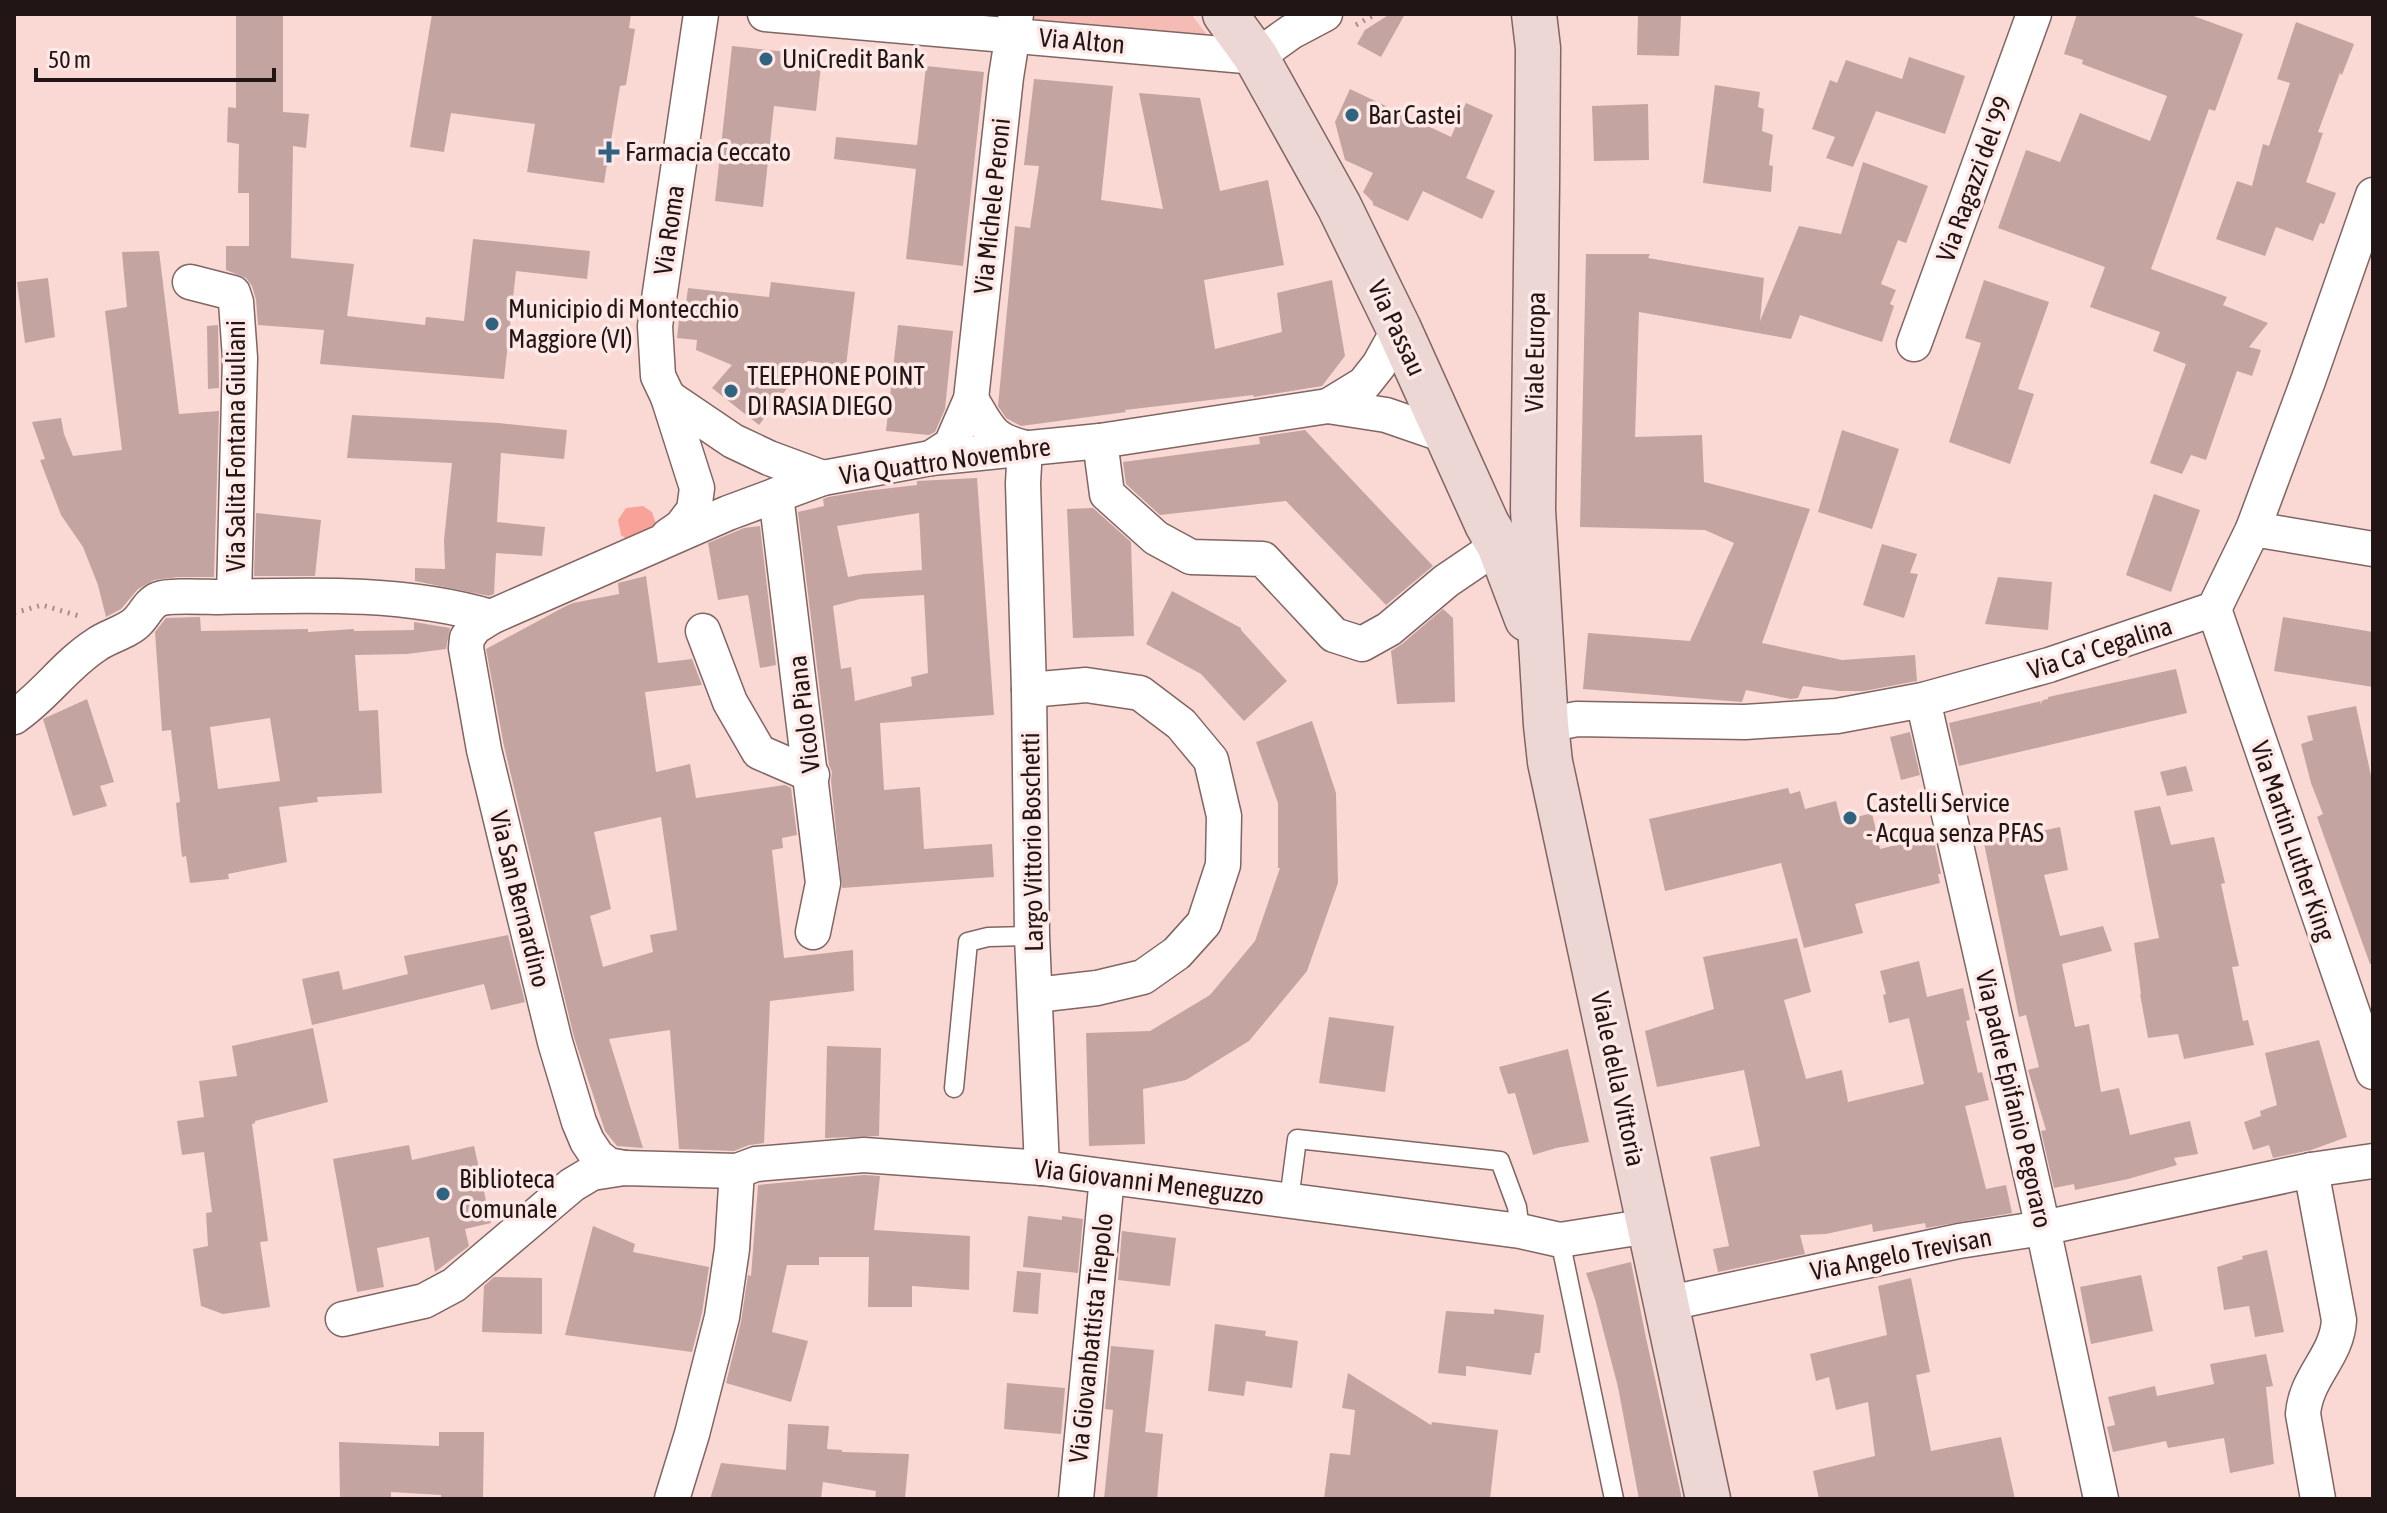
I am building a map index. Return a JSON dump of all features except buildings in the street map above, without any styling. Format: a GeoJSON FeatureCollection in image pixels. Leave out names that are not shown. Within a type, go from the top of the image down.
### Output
{"type":"FeatureCollection","features":[{"type":"Feature","properties":{"kind":"main road","name":"Via Passau"},"geometry":{"type":"LineString","coordinates":[[1225,14],[1256,57],[1339,206],[1499,545],[1542,657]]}},
{"type":"Feature","properties":{"kind":"main road","name":"Viale Europa"},"geometry":{"type":"LineString","coordinates":[[1539,25],[1533,510],[1542,657]]}},
{"type":"Feature","properties":{"kind":"main road","name":"Viale della Vittoria"},"geometry":{"type":"LineString","coordinates":[[1542,657],[1550,762],[1708,1499]]}},
{"type":"Feature","properties":{"kind":"street","name":"Via Roma"},"geometry":{"type":"LineString","coordinates":[[661,541],[681,527],[694,510],[697,488],[668,397],[658,376],[655,326],[701,14]]}},
{"type":"Feature","properties":{"kind":"street","name":"Via Alton"},"geometry":{"type":"LineString","coordinates":[[765,14],[1014,25],[1256,57]]}},
{"type":"Feature","properties":{"kind":"street","name":"Via Ragazzi del '99"},"geometry":{"type":"LineString","coordinates":[[1914,344],[2034,14]]}},
{"type":"Feature","properties":{"kind":"street"},"geometry":{"type":"LineString","coordinates":[[1256,57],[1311,17]]}},
{"type":"Feature","properties":{"kind":"street","name":"Via Michele Peroni"},"geometry":{"type":"LineString","coordinates":[[931,458],[951,445],[971,399],[1014,25]]}},
{"type":"Feature","properties":{"kind":"street"},"geometry":{"type":"LineString","coordinates":[[2214,609],[2253,529],[2373,195]]}},
{"type":"Feature","properties":{"kind":"street","name":"Via Salita Fontana Giuliani"},"geometry":{"type":"LineString","coordinates":[[190,282],[233,293],[236,302],[240,358],[234,596]]}},
{"type":"Feature","properties":{"kind":"street","name":"Via Quattro Novembre"},"geometry":{"type":"LineString","coordinates":[[1328,406],[1364,384],[1379,365],[1399,329]]}},
{"type":"Feature","properties":{"kind":"street"},"geometry":{"type":"LineString","coordinates":[[668,397],[733,441],[823,478]]}},
{"type":"Feature","properties":{"kind":"street"},"geometry":{"type":"LineString","coordinates":[[971,399],[1001,442],[1025,448]]}},
{"type":"Feature","properties":{"kind":"street","name":"Via Quattro Novembre"},"geometry":{"type":"LineString","coordinates":[[491,617],[661,541],[823,478],[931,458],[1100,441],[1328,406],[1386,415],[1447,436]]}},
{"type":"Feature","properties":{"kind":"street"},"geometry":{"type":"LineString","coordinates":[[1100,441],[1107,494],[1156,538],[1191,557],[1263,559],[1334,635],[1362,644],[1389,629],[1446,581],[1499,545]]}},
{"type":"Feature","properties":{"kind":"street","name":"Largo Vittorio Boschetti"},"geometry":{"type":"LineString","coordinates":[[1025,448],[1023,483],[1032,936],[1042,1168]]}},
{"type":"Feature","properties":{"kind":"street","name":"Vicolo Piana"},"geometry":{"type":"LineString","coordinates":[[776,495],[823,883],[813,932]]}},
{"type":"Feature","properties":{"kind":"street"},"geometry":{"type":"LineString","coordinates":[[2253,529],[2373,549]]}},
{"type":"Feature","properties":{"kind":"street","name":"Via Salita Fontana Giuliani"},"geometry":{"type":"LineString","coordinates":[[14,717],[96,644],[137,622],[145,610],[159,599],[234,596],[406,600],[461,608],[491,617]]}},
{"type":"Feature","properties":{"kind":"street","name":"Via Ca' Cegalina"},"geometry":{"type":"LineString","coordinates":[[1546,725],[1577,719],[1745,722],[1837,716],[1923,700],[2049,665],[2214,609]]}},
{"type":"Feature","properties":{"kind":"street","name":"Via Martin Luther King"},"geometry":{"type":"LineString","coordinates":[[2214,609],[2360,999],[2373,1072]]}},
{"type":"Feature","properties":{"kind":"street","name":"Via San Bernardino"},"geometry":{"type":"LineString","coordinates":[[491,617],[475,627],[467,638],[466,648],[487,765],[555,1042],[579,1122],[597,1156],[608,1165],[624,1168]]}},
{"type":"Feature","properties":{"kind":"street"},"geometry":{"type":"LineString","coordinates":[[703,631],[730,702],[759,752],[812,775]]}},
{"type":"Feature","properties":{"kind":"street"},"geometry":{"type":"LineString","coordinates":[[1029,690],[1086,685],[1140,693],[1181,724],[1211,760],[1224,816],[1223,865],[1204,923],[1177,953],[1143,977],[1097,988],[1036,995]]}},
{"type":"Feature","properties":{"kind":"street","name":"Via padre Epifanio Pegoraro"},"geometry":{"type":"LineString","coordinates":[[1923,700],[2101,1499]]}},
{"type":"Feature","properties":{"kind":"street","name":"Via Giovanni Meneguzzo"},"geometry":{"type":"LineString","coordinates":[[737,1171],[756,1164],[864,1155],[1042,1168],[1520,1231],[1560,1240],[1649,1226]]}},
{"type":"Feature","properties":{"kind":"street","name":"Via Angelo Trevisan"},"geometry":{"type":"LineString","coordinates":[[1665,1304],[1959,1241],[2043,1228],[2311,1170],[2373,1161]]}},
{"type":"Feature","properties":{"kind":"street"},"geometry":{"type":"LineString","coordinates":[[343,1319],[424,1301],[437,1295],[454,1285],[572,1185],[592,1173],[624,1168],[737,1171],[732,1249],[722,1317],[672,1499]]}},
{"type":"Feature","properties":{"kind":"street"},"geometry":{"type":"LineString","coordinates":[[2311,1170],[2339,1320],[2336,1341],[2304,1401],[2303,1414],[2318,1499]]}},
{"type":"Feature","properties":{"kind":"street","name":"Via Giovanbattista Tiepolo"},"geometry":{"type":"LineString","coordinates":[[1076,1499],[1107,1177]]}},
{"type":"Feature","properties":{"kind":"lane"},"geometry":{"type":"LineString","coordinates":[[954,1088],[968,942],[988,937],[1032,936]]}},
{"type":"Feature","properties":{"kind":"lane"},"geometry":{"type":"LineString","coordinates":[[1289,1200],[1297,1139],[1500,1161],[1517,1207],[1520,1231]]}},
{"type":"Feature","properties":{"kind":"lane"},"geometry":{"type":"LineString","coordinates":[[1560,1240],[1614,1499]]}},
{"type":"Feature","properties":{"kind":"path"},"geometry":{"type":"LineString","coordinates":[[14,613],[42,605],[79,616],[96,644]]}},
{"type":"Feature","properties":{"kind":"shaded area"},"geometry":{"type":"Polygon","coordinates":[[[1032,14],[1191,14],[1207,35],[1030,22],[1032,14]]]}},
{"type":"Feature","properties":{"kind":"shaded area"},"geometry":{"type":"Polygon","coordinates":[[[643,506],[652,512],[657,527],[632,543],[621,535],[618,520],[626,508],[643,506]]]}},
{"type":"Feature","properties":{"kind":"place","name":"UniCredit Bank"},"geometry":{"type":"Point","coordinates":[766,59]}},
{"type":"Feature","properties":{"kind":"place","name":"Bar Castei"},"geometry":{"type":"Point","coordinates":[1352,115]}},
{"type":"Feature","properties":{"kind":"place","name":"Farmacia Ceccato"},"geometry":{"type":"Point","coordinates":[609,152]}},
{"type":"Feature","properties":{"kind":"place","name":"Municipio di Montecchio Maggiore (VI)"},"geometry":{"type":"Point","coordinates":[492,324]}},
{"type":"Feature","properties":{"kind":"place","name":"TELEPHONE POINT DI RASIA DIEGO"},"geometry":{"type":"Point","coordinates":[731,391]}},
{"type":"Feature","properties":{"kind":"place","name":"Castelli Service - Acqua senza PFAS"},"geometry":{"type":"Point","coordinates":[1850,818]}},
{"type":"Feature","properties":{"kind":"place","name":"Biblioteca Comunale"},"geometry":{"type":"Point","coordinates":[443,1194]}}]}
